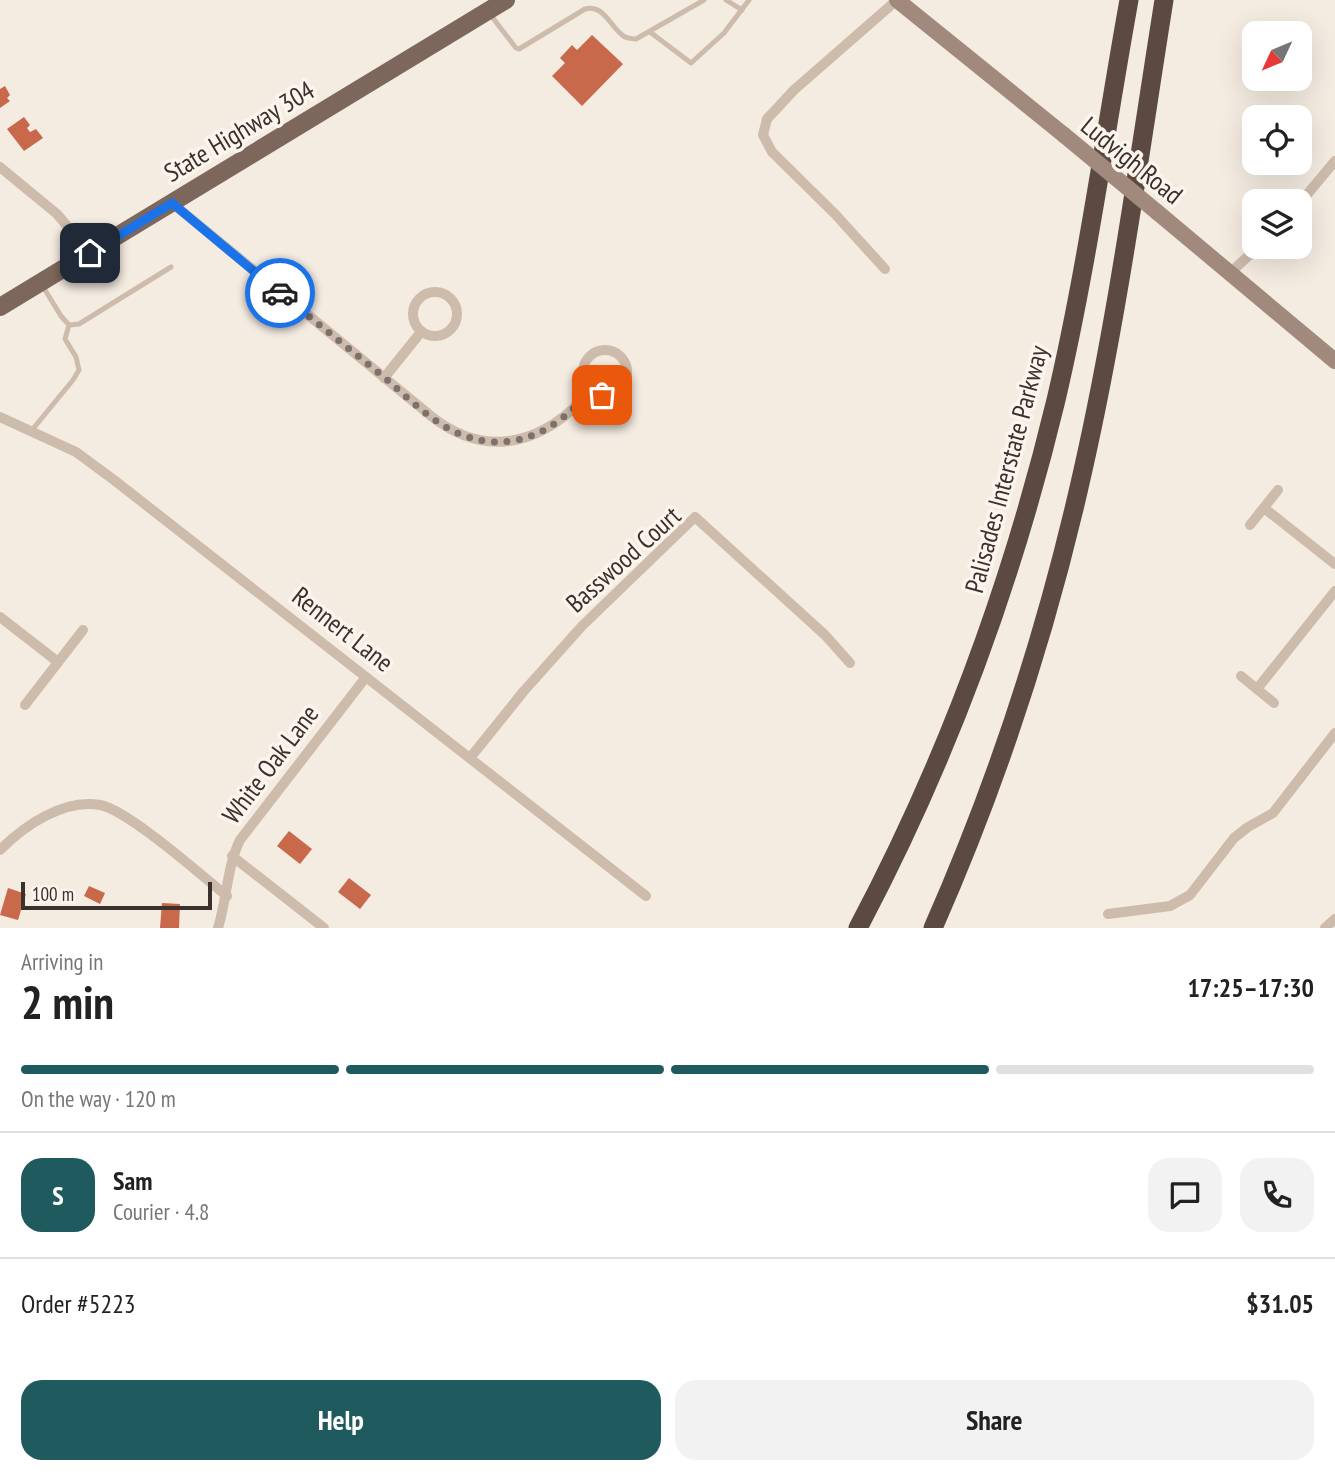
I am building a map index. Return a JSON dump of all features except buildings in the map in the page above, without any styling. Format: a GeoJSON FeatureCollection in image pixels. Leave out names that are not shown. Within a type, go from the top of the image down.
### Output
{"type":"FeatureCollection","features":[{"type":"Feature","properties":{"kind":"highway","name":"Palisades Interstate Parkway"},"geometry":{"type":"LineString","coordinates":[[858,928],[904,836],[946,741],[987,632],[1023,522],[1066,354],[1129,0]]}},
{"type":"Feature","properties":{"kind":"highway"},"geometry":{"type":"LineString","coordinates":[[933,928],[1006,740],[1048,607],[1072,517],[1102,380],[1164,0]]}},
{"type":"Feature","properties":{"kind":"main road","name":"State Highway 304"},"geometry":{"type":"LineString","coordinates":[[0,307],[496,4]]}},
{"type":"Feature","properties":{"kind":"street","name":"Ludvigh Road"},"geometry":{"type":"LineString","coordinates":[[897,0],[1335,361]]}},
{"type":"Feature","properties":{"kind":"street"},"geometry":{"type":"LineString","coordinates":[[885,269],[842,221],[772,152],[763,135],[767,119],[794,90],[897,0]]}},
{"type":"Feature","properties":{"kind":"street"},"geometry":{"type":"LineString","coordinates":[[1312,189],[1335,161]]}},
{"type":"Feature","properties":{"kind":"street"},"geometry":{"type":"LineString","coordinates":[[0,167],[57,214],[90,253]]}},
{"type":"Feature","properties":{"kind":"street"},"geometry":{"type":"LineString","coordinates":[[172,203],[450,429],[473,439],[496,442],[530,437],[549,429],[573,410],[591,390]]}},
{"type":"Feature","properties":{"kind":"street"},"geometry":{"type":"LineString","coordinates":[[1230,273],[1245,259]]}},
{"type":"Feature","properties":{"kind":"street"},"geometry":{"type":"LineString","coordinates":[[434,291],[450,297],[457,312],[452,329],[437,337],[421,331],[412,317],[412,310],[418,299],[434,291]]}},
{"type":"Feature","properties":{"kind":"street"},"geometry":{"type":"LineString","coordinates":[[384,378],[421,331]]}},
{"type":"Feature","properties":{"kind":"street"},"geometry":{"type":"LineString","coordinates":[[604,350],[620,355],[628,370],[622,387],[607,395],[591,390],[583,375],[589,357],[604,350]]}},
{"type":"Feature","properties":{"kind":"street","name":"Rennert Lane"},"geometry":{"type":"LineString","coordinates":[[0,417],[76,452],[95,466],[646,896]]}},
{"type":"Feature","properties":{"kind":"street"},"geometry":{"type":"LineString","coordinates":[[1250,525],[1278,491]]}},
{"type":"Feature","properties":{"kind":"street"},"geometry":{"type":"LineString","coordinates":[[1264,508],[1335,564]]}},
{"type":"Feature","properties":{"kind":"street","name":"Basswood Court"},"geometry":{"type":"LineString","coordinates":[[470,758],[523,692],[582,626],[695,517],[824,635],[850,663]]}},
{"type":"Feature","properties":{"kind":"street"},"geometry":{"type":"LineString","coordinates":[[1257,689],[1335,590]]}},
{"type":"Feature","properties":{"kind":"street"},"geometry":{"type":"LineString","coordinates":[[0,617],[58,663]]}},
{"type":"Feature","properties":{"kind":"street"},"geometry":{"type":"LineString","coordinates":[[25,705],[83,630]]}},
{"type":"Feature","properties":{"kind":"street"},"geometry":{"type":"LineString","coordinates":[[1241,676],[1274,703]]}},
{"type":"Feature","properties":{"kind":"street","name":"White Oak Lane"},"geometry":{"type":"LineString","coordinates":[[218,928],[227,896],[232,856],[253,821],[366,677]]}},
{"type":"Feature","properties":{"kind":"street"},"geometry":{"type":"LineString","coordinates":[[1108,914],[1170,906],[1190,895],[1234,838],[1273,813],[1335,733]]}},
{"type":"Feature","properties":{"kind":"street"},"geometry":{"type":"LineString","coordinates":[[0,850],[26,827],[47,816],[78,806],[102,805],[126,817],[227,896]]}},
{"type":"Feature","properties":{"kind":"street"},"geometry":{"type":"LineString","coordinates":[[232,856],[324,928]]}},
{"type":"Feature","properties":{"kind":"street"},"geometry":{"type":"LineString","coordinates":[[1325,928],[1335,919]]}},
{"type":"Feature","properties":{"kind":"lane"},"geometry":{"type":"LineString","coordinates":[[496,4],[516,48],[519,49],[584,9],[592,7],[598,10],[626,38],[636,39],[704,0]]}},
{"type":"Feature","properties":{"kind":"lane"},"geometry":{"type":"LineString","coordinates":[[726,0],[741,10]]}},
{"type":"Feature","properties":{"kind":"lane"},"geometry":{"type":"LineString","coordinates":[[650,32],[691,63],[724,33],[749,0]]}},
{"type":"Feature","properties":{"kind":"lane"},"geometry":{"type":"LineString","coordinates":[[69,325],[79,324],[172,267]]}},
{"type":"Feature","properties":{"kind":"lane"},"geometry":{"type":"LineString","coordinates":[[40,282],[69,325]]}},
{"type":"Feature","properties":{"kind":"lane"},"geometry":{"type":"LineString","coordinates":[[30,433],[74,380],[79,370],[76,357],[65,339],[69,325]]}},
{"type":"Feature","properties":{"kind":"way so far"},"geometry":{"type":"LineString","coordinates":[[280,293],[439,423],[473,439],[496,442],[540,434],[566,417],[591,390],[602,395]]}},
{"type":"Feature","properties":{"kind":"route"},"geometry":{"type":"LineString","coordinates":[[90,253],[172,203],[280,293]]}}]}
